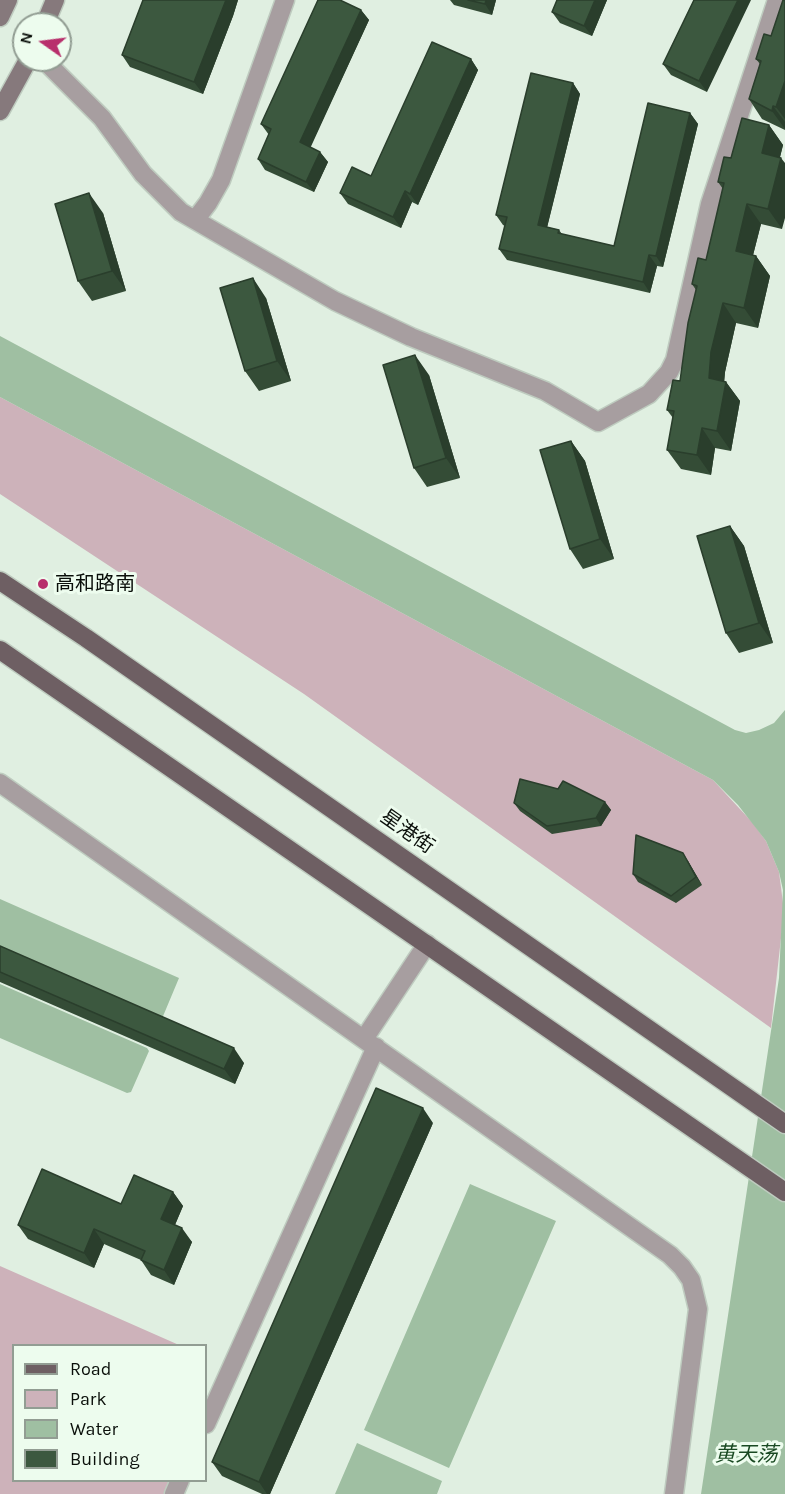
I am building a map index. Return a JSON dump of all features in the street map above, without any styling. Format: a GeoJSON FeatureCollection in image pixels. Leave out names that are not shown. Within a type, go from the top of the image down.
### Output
{"type":"FeatureCollection","features":[{"type":"Feature","properties":{"kind":"main road"},"geometry":{"type":"LineString","coordinates":[[0,17],[8,0]]}},
{"type":"Feature","properties":{"kind":"main road"},"geometry":{"type":"LineString","coordinates":[[0,111],[21,72]]}},
{"type":"Feature","properties":{"kind":"main road","name":"星港街"},"geometry":{"type":"LineString","coordinates":[[0,581],[447,887],[747,1100],[785,1124]]}},
{"type":"Feature","properties":{"kind":"main road"},"geometry":{"type":"LineString","coordinates":[[0,650],[785,1192]]}},
{"type":"Feature","properties":{"kind":"street"},"geometry":{"type":"LineString","coordinates":[[195,220],[221,180],[285,0]]}},
{"type":"Feature","properties":{"kind":"street"},"geometry":{"type":"LineString","coordinates":[[56,72],[102,118],[124,151],[157,190],[181,212],[335,301],[411,337],[545,391],[598,422],[649,394],[669,372],[675,360],[710,204],[777,0]]}},
{"type":"Feature","properties":{"kind":"street"},"geometry":{"type":"LineString","coordinates":[[0,783],[670,1255],[691,1280],[698,1310],[674,1494]]}},
{"type":"Feature","properties":{"kind":"street"},"geometry":{"type":"LineString","coordinates":[[207,1422],[370,1043],[427,944]]}},
{"type":"Feature","properties":{"kind":"green space"},"geometry":{"type":"Polygon","coordinates":[[[0,397],[713,780],[752,822],[766,841],[779,872],[784,911],[771,1028],[304,694],[0,494],[0,397]]]}},
{"type":"Feature","properties":{"kind":"green space"},"geometry":{"type":"Polygon","coordinates":[[[0,1266],[177,1344],[12,1344],[12,1482],[170,1482],[164,1494],[0,1494],[0,1266]]]}},
{"type":"Feature","properties":{"kind":"water","name":"黄天荡"},"geometry":{"type":"Polygon","coordinates":[[[0,336],[735,730],[746,733],[759,730],[774,723],[785,710],[785,1494],[701,1494],[779,978],[783,890],[779,872],[766,841],[738,805],[713,780],[0,397],[0,336]]]}},
{"type":"Feature","properties":{"kind":"water"},"geometry":{"type":"Polygon","coordinates":[[[0,899],[179,978],[161,1021],[0,951],[0,899]]]}},
{"type":"Feature","properties":{"kind":"water"},"geometry":{"type":"Polygon","coordinates":[[[0,984],[147,1048],[149,1051],[131,1092],[127,1093],[0,1038],[0,984]]]}},
{"type":"Feature","properties":{"kind":"water"},"geometry":{"type":"Polygon","coordinates":[[[470,1184],[556,1221],[449,1468],[364,1430],[470,1184]]]}},
{"type":"Feature","properties":{"kind":"water"},"geometry":{"type":"Polygon","coordinates":[[[357,1443],[442,1481],[437,1494],[335,1494],[357,1443]]]}},
{"type":"Feature","properties":{"kind":"building"},"geometry":{"type":"Polygon","coordinates":[[[143,0],[226,0],[194,82],[122,55],[143,0]]]}},
{"type":"Feature","properties":{"kind":"building"},"geometry":{"type":"Polygon","coordinates":[[[318,0],[340,0],[361,10],[300,142],[320,152],[306,182],[258,159],[271,129],[261,124],[318,0]]]}},
{"type":"Feature","properties":{"kind":"building"},"geometry":{"type":"Polygon","coordinates":[[[468,0],[486,0],[485,4],[468,0]]]}},
{"type":"Feature","properties":{"kind":"building"},"geometry":{"type":"Polygon","coordinates":[[[557,0],[595,0],[584,26],[552,12],[557,0]]]}},
{"type":"Feature","properties":{"kind":"building"},"geometry":{"type":"Polygon","coordinates":[[[694,0],[738,0],[699,81],[663,64],[694,0]]]}},
{"type":"Feature","properties":{"kind":"building"},"geometry":{"type":"Polygon","coordinates":[[[783,0],[785,0],[785,81],[776,107],[773,106],[772,111],[749,99],[761,61],[756,59],[764,34],[771,36],[783,0]]]}},
{"type":"Feature","properties":{"kind":"building"},"geometry":{"type":"Polygon","coordinates":[[[432,42],[471,59],[410,194],[405,191],[393,217],[340,193],[352,167],[371,176],[432,42]]]}},
{"type":"Feature","properties":{"kind":"building"},"geometry":{"type":"Polygon","coordinates":[[[531,73],[573,83],[538,225],[559,230],[558,233],[614,246],[648,103],[690,113],[656,256],[649,255],[643,282],[499,249],[507,217],[496,215],[531,73]]]}},
{"type":"Feature","properties":{"kind":"building"},"geometry":{"type":"Polygon","coordinates":[[[742,118],[769,125],[762,153],[781,158],[768,209],[747,204],[736,251],[756,256],[744,308],[723,303],[711,352],[709,378],[726,382],[717,431],[702,428],[697,455],[667,450],[674,411],[667,410],[673,380],[680,381],[688,323],[697,286],[692,284],[698,258],[706,260],[724,183],[718,182],[724,157],[731,158],[742,118]]]}},
{"type":"Feature","properties":{"kind":"building"},"geometry":{"type":"Polygon","coordinates":[[[89,193],[112,271],[78,281],[55,204],[89,193]]]}},
{"type":"Feature","properties":{"kind":"building"},"geometry":{"type":"Polygon","coordinates":[[[253,278],[277,361],[245,371],[220,288],[253,278]]]}},
{"type":"Feature","properties":{"kind":"building"},"geometry":{"type":"Polygon","coordinates":[[[415,355],[446,458],[414,468],[383,365],[415,355]]]}},
{"type":"Feature","properties":{"kind":"building"},"geometry":{"type":"Polygon","coordinates":[[[571,441],[600,539],[570,549],[540,450],[571,441]]]}},
{"type":"Feature","properties":{"kind":"building"},"geometry":{"type":"Polygon","coordinates":[[[730,526],[759,623],[726,633],[697,536],[730,526]]]}},
{"type":"Feature","properties":{"kind":"building"},"geometry":{"type":"Polygon","coordinates":[[[520,779],[558,789],[563,781],[605,802],[596,818],[547,826],[514,803],[520,779]]]}},
{"type":"Feature","properties":{"kind":"building"},"geometry":{"type":"Polygon","coordinates":[[[636,835],[683,853],[696,877],[671,896],[633,874],[636,835]]]}},
{"type":"Feature","properties":{"kind":"building"},"geometry":{"type":"Polygon","coordinates":[[[0,946],[234,1048],[224,1069],[0,972],[0,946]]]}},
{"type":"Feature","properties":{"kind":"building"},"geometry":{"type":"Polygon","coordinates":[[[376,1088],[423,1108],[259,1482],[212,1462],[376,1088]]]}},
{"type":"Feature","properties":{"kind":"building"},"geometry":{"type":"Polygon","coordinates":[[[42,1169],[121,1204],[134,1175],[173,1192],[161,1219],[182,1228],[164,1270],[141,1260],[145,1251],[94,1229],[84,1253],[18,1225],[42,1169]]]}},
{"type":"Feature","properties":{"kind":"place","name":"高和路南"},"geometry":{"type":"Point","coordinates":[43,584]}}]}
